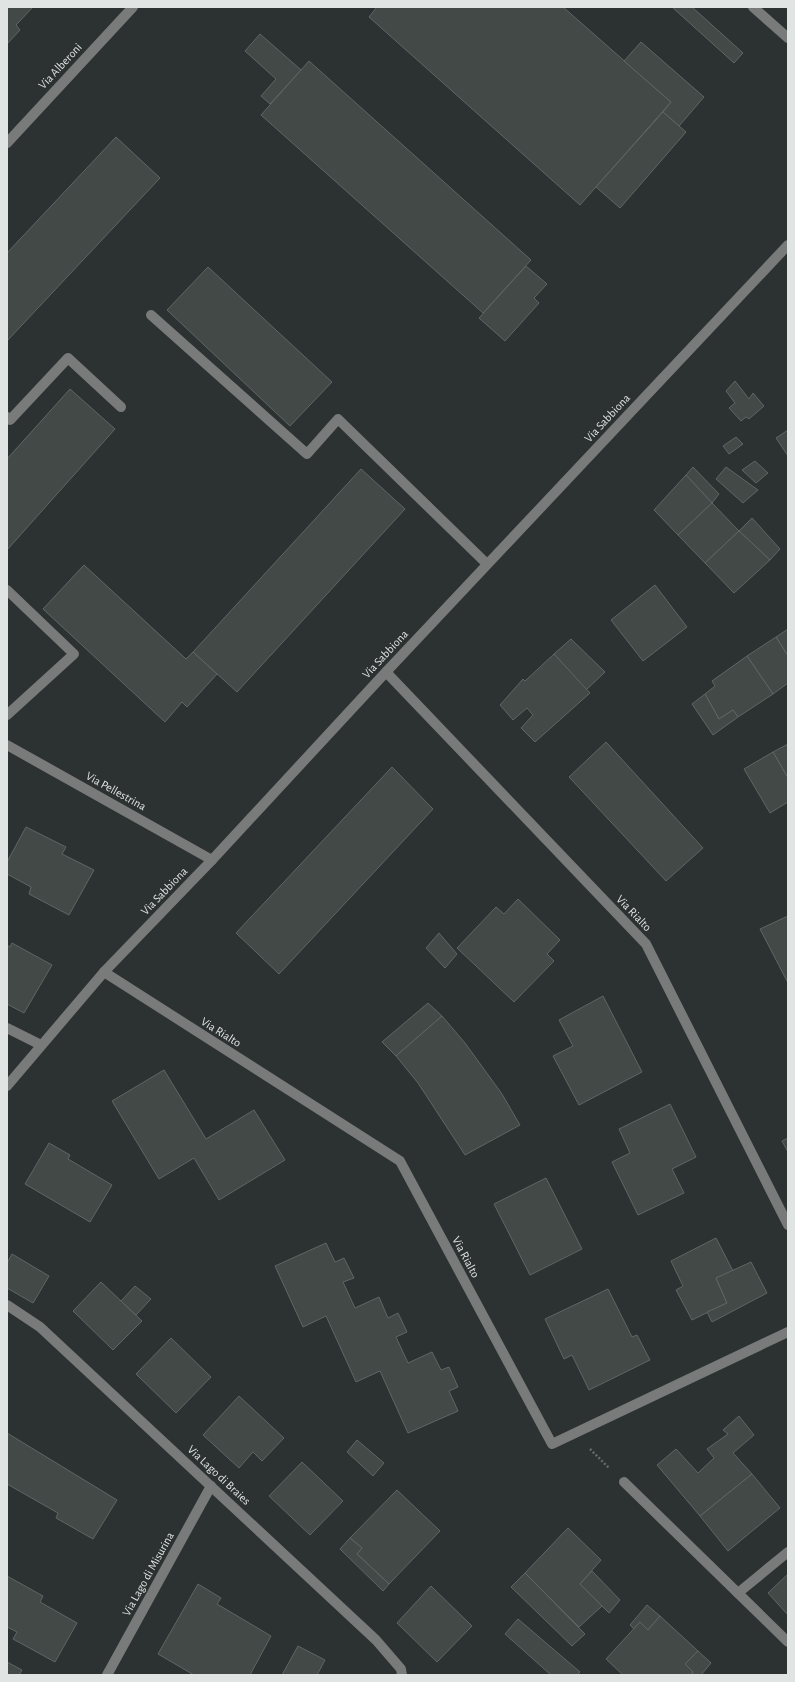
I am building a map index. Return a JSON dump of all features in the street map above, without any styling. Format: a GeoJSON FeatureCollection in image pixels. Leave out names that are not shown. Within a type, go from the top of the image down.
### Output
{"type":"FeatureCollection","features":[{"type":"Feature","properties":{"kind":"street","name":"Via Alberoni"},"geometry":{"type":"LineString","coordinates":[[7,143],[133,7]]}},
{"type":"Feature","properties":{"kind":"street"},"geometry":{"type":"LineString","coordinates":[[753,7],[788,38]]}},
{"type":"Feature","properties":{"kind":"street","name":"Via Sabbiona"},"geometry":{"type":"LineString","coordinates":[[7,1086],[104,972],[212,860],[487,564],[788,245]]}},
{"type":"Feature","properties":{"kind":"street"},"geometry":{"type":"LineString","coordinates":[[152,316],[307,454],[338,419],[487,564]]}},
{"type":"Feature","properties":{"kind":"street"},"geometry":{"type":"LineString","coordinates":[[7,417],[10,420],[68,358],[121,407]]}},
{"type":"Feature","properties":{"kind":"street"},"geometry":{"type":"LineString","coordinates":[[7,590],[74,654],[7,715]]}},
{"type":"Feature","properties":{"kind":"street","name":"Via Rialto"},"geometry":{"type":"LineString","coordinates":[[386,672],[646,944],[788,1225]]}},
{"type":"Feature","properties":{"kind":"street","name":"Via Pellestrina"},"geometry":{"type":"LineString","coordinates":[[7,745],[212,860]]}},
{"type":"Feature","properties":{"kind":"street","name":"Via Rialto"},"geometry":{"type":"LineString","coordinates":[[104,972],[400,1161],[552,1444],[788,1332]]}},
{"type":"Feature","properties":{"kind":"street"},"geometry":{"type":"LineString","coordinates":[[7,1028],[41,1045]]}},
{"type":"Feature","properties":{"kind":"street","name":"Via Lago di Braies"},"geometry":{"type":"LineString","coordinates":[[7,1305],[40,1327],[376,1640],[401,1669],[402,1675]]}},
{"type":"Feature","properties":{"kind":"street"},"geometry":{"type":"LineString","coordinates":[[624,1482],[788,1642]]}},
{"type":"Feature","properties":{"kind":"street","name":"Via Lago di Misurina"},"geometry":{"type":"LineString","coordinates":[[107,1675],[211,1486]]}},
{"type":"Feature","properties":{"kind":"street"},"geometry":{"type":"LineString","coordinates":[[738,1593],[788,1552]]}},
{"type":"Feature","properties":{"kind":"path"},"geometry":{"type":"LineString","coordinates":[[574,1433],[624,1482]]}},
{"type":"Feature","properties":{"kind":"building"},"geometry":{"type":"Polygon","coordinates":[[[7,7],[33,7],[16,25],[20,30],[7,44],[7,7]]]}},
{"type":"Feature","properties":{"kind":"building"},"geometry":{"type":"Polygon","coordinates":[[[377,7],[563,7],[671,102],[580,205],[369,17],[377,7]]]}},
{"type":"Feature","properties":{"kind":"building"},"geometry":{"type":"Polygon","coordinates":[[[672,7],[692,7],[743,53],[734,63],[672,7]]]}},
{"type":"Feature","properties":{"kind":"building"},"geometry":{"type":"Polygon","coordinates":[[[260,34],[301,70],[270,104],[261,96],[276,79],[245,51],[260,34]]]}},
{"type":"Feature","properties":{"kind":"building"},"geometry":{"type":"Polygon","coordinates":[[[641,42],[704,97],[679,126],[663,112],[671,102],[624,61],[641,42]]]}},
{"type":"Feature","properties":{"kind":"building"},"geometry":{"type":"Polygon","coordinates":[[[309,61],[531,260],[483,313],[261,115],[309,61]]]}},
{"type":"Feature","properties":{"kind":"building"},"geometry":{"type":"Polygon","coordinates":[[[663,112],[686,132],[620,208],[596,187],[663,112]]]}},
{"type":"Feature","properties":{"kind":"building"},"geometry":{"type":"Polygon","coordinates":[[[116,137],[160,178],[7,341],[7,253],[116,137]]]}},
{"type":"Feature","properties":{"kind":"building"},"geometry":{"type":"Polygon","coordinates":[[[526,266],[547,284],[534,298],[539,303],[505,341],[479,318],[526,266]]]}},
{"type":"Feature","properties":{"kind":"building"},"geometry":{"type":"Polygon","coordinates":[[[208,267],[332,382],[290,426],[167,310],[208,267]]]}},
{"type":"Feature","properties":{"kind":"building"},"geometry":{"type":"Polygon","coordinates":[[[735,381],[749,399],[753,393],[764,406],[749,419],[746,417],[741,421],[729,408],[735,403],[726,391],[735,381]]]}},
{"type":"Feature","properties":{"kind":"building"},"geometry":{"type":"Polygon","coordinates":[[[70,389],[115,429],[7,550],[7,459],[70,389]]]}},
{"type":"Feature","properties":{"kind":"building"},"geometry":{"type":"Polygon","coordinates":[[[788,430],[788,456],[776,438],[788,430]]]}},
{"type":"Feature","properties":{"kind":"building"},"geometry":{"type":"Polygon","coordinates":[[[736,437],[743,444],[729,454],[723,446],[736,437]]]}},
{"type":"Feature","properties":{"kind":"building"},"geometry":{"type":"Polygon","coordinates":[[[755,461],[768,473],[756,483],[742,470],[755,461]]]}},
{"type":"Feature","properties":{"kind":"building"},"geometry":{"type":"Polygon","coordinates":[[[693,467],[719,494],[712,503],[686,475],[693,467]]]}},
{"type":"Feature","properties":{"kind":"building"},"geometry":{"type":"Polygon","coordinates":[[[726,467],[758,490],[743,503],[716,479],[726,467]]]}},
{"type":"Feature","properties":{"kind":"building"},"geometry":{"type":"Polygon","coordinates":[[[361,469],[405,509],[237,692],[193,652],[361,469]]]}},
{"type":"Feature","properties":{"kind":"building"},"geometry":{"type":"Polygon","coordinates":[[[686,475],[712,503],[678,535],[654,510],[686,475]]]}},
{"type":"Feature","properties":{"kind":"building"},"geometry":{"type":"Polygon","coordinates":[[[712,503],[739,531],[705,563],[678,535],[712,503]]]}},
{"type":"Feature","properties":{"kind":"building"},"geometry":{"type":"Polygon","coordinates":[[[752,518],[780,549],[770,560],[739,531],[752,518]]]}},
{"type":"Feature","properties":{"kind":"building"},"geometry":{"type":"Polygon","coordinates":[[[739,531],[770,560],[734,593],[705,563],[739,531]]]}},
{"type":"Feature","properties":{"kind":"building"},"geometry":{"type":"Polygon","coordinates":[[[84,565],[186,659],[193,652],[217,674],[187,707],[182,702],[165,722],[43,609],[84,565]]]}},
{"type":"Feature","properties":{"kind":"building"},"geometry":{"type":"Polygon","coordinates":[[[655,585],[687,627],[643,661],[611,620],[655,585]]]}},
{"type":"Feature","properties":{"kind":"building"},"geometry":{"type":"Polygon","coordinates":[[[788,629],[788,656],[776,637],[788,629]]]}},
{"type":"Feature","properties":{"kind":"building"},"geometry":{"type":"Polygon","coordinates":[[[776,637],[788,656],[788,683],[773,694],[747,656],[776,637]]]}},
{"type":"Feature","properties":{"kind":"building"},"geometry":{"type":"Polygon","coordinates":[[[571,639],[605,672],[586,690],[554,654],[571,639]]]}},
{"type":"Feature","properties":{"kind":"building"},"geometry":{"type":"Polygon","coordinates":[[[554,654],[590,693],[535,742],[521,728],[533,715],[527,708],[513,720],[500,705],[523,679],[525,681],[554,654]]]}},
{"type":"Feature","properties":{"kind":"building"},"geometry":{"type":"Polygon","coordinates":[[[747,656],[773,694],[738,717],[733,710],[719,719],[705,694],[715,686],[712,681],[747,656]]]}},
{"type":"Feature","properties":{"kind":"building"},"geometry":{"type":"Polygon","coordinates":[[[705,694],[719,719],[733,710],[738,717],[713,735],[692,704],[705,694]]]}},
{"type":"Feature","properties":{"kind":"building"},"geometry":{"type":"Polygon","coordinates":[[[606,742],[703,848],[666,881],[569,777],[606,742]]]}},
{"type":"Feature","properties":{"kind":"building"},"geometry":{"type":"Polygon","coordinates":[[[788,744],[788,778],[773,752],[788,744]]]}},
{"type":"Feature","properties":{"kind":"building"},"geometry":{"type":"Polygon","coordinates":[[[773,752],[788,778],[788,802],[770,813],[744,769],[773,752]]]}},
{"type":"Feature","properties":{"kind":"building"},"geometry":{"type":"Polygon","coordinates":[[[392,767],[433,809],[279,974],[236,933],[392,767]]]}},
{"type":"Feature","properties":{"kind":"building"},"geometry":{"type":"Polygon","coordinates":[[[26,827],[66,847],[62,854],[94,870],[69,915],[29,894],[31,887],[7,874],[7,862],[26,827]]]}},
{"type":"Feature","properties":{"kind":"building"},"geometry":{"type":"Polygon","coordinates":[[[518,899],[560,940],[547,954],[554,961],[514,1002],[457,948],[496,907],[504,914],[518,899]]]}},
{"type":"Feature","properties":{"kind":"building"},"geometry":{"type":"Polygon","coordinates":[[[788,916],[788,983],[760,929],[788,916]]]}},
{"type":"Feature","properties":{"kind":"building"},"geometry":{"type":"Polygon","coordinates":[[[439,933],[457,954],[445,968],[426,948],[439,933]]]}},
{"type":"Feature","properties":{"kind":"building"},"geometry":{"type":"Polygon","coordinates":[[[12,943],[52,965],[24,1013],[7,1004],[7,945],[10,947],[12,943]]]}},
{"type":"Feature","properties":{"kind":"building"},"geometry":{"type":"Polygon","coordinates":[[[603,996],[642,1072],[579,1105],[553,1056],[573,1046],[559,1020],[603,996]]]}},
{"type":"Feature","properties":{"kind":"building"},"geometry":{"type":"Polygon","coordinates":[[[428,1003],[442,1016],[396,1056],[382,1042],[428,1003]]]}},
{"type":"Feature","properties":{"kind":"building"},"geometry":{"type":"Polygon","coordinates":[[[442,1016],[465,1043],[502,1094],[520,1125],[465,1155],[418,1083],[396,1056],[442,1016]]]}},
{"type":"Feature","properties":{"kind":"building"},"geometry":{"type":"Polygon","coordinates":[[[164,1070],[206,1139],[254,1110],[285,1160],[219,1200],[194,1158],[159,1179],[112,1101],[164,1070]]]}},
{"type":"Feature","properties":{"kind":"building"},"geometry":{"type":"Polygon","coordinates":[[[670,1104],[696,1157],[672,1169],[684,1193],[638,1215],[612,1162],[630,1153],[619,1129],[670,1104]]]}},
{"type":"Feature","properties":{"kind":"building"},"geometry":{"type":"Polygon","coordinates":[[[788,1138],[788,1152],[782,1141],[788,1138]]]}},
{"type":"Feature","properties":{"kind":"building"},"geometry":{"type":"Polygon","coordinates":[[[49,1143],[70,1155],[68,1159],[112,1185],[90,1222],[25,1184],[49,1143]]]}},
{"type":"Feature","properties":{"kind":"building"},"geometry":{"type":"Polygon","coordinates":[[[546,1178],[582,1249],[530,1275],[494,1204],[546,1178]]]}},
{"type":"Feature","properties":{"kind":"building"},"geometry":{"type":"Polygon","coordinates":[[[716,1238],[733,1271],[716,1278],[727,1303],[692,1320],[676,1290],[683,1286],[671,1261],[716,1238]]]}},
{"type":"Feature","properties":{"kind":"building"},"geometry":{"type":"Polygon","coordinates":[[[326,1243],[335,1262],[344,1258],[354,1278],[343,1282],[355,1308],[379,1297],[388,1318],[398,1313],[407,1332],[396,1337],[408,1363],[432,1352],[441,1370],[449,1367],[458,1387],[449,1391],[458,1411],[408,1433],[380,1371],[356,1382],[326,1316],[303,1327],[275,1266],[326,1243]]]}},
{"type":"Feature","properties":{"kind":"building"},"geometry":{"type":"Polygon","coordinates":[[[12,1254],[49,1276],[33,1303],[7,1288],[7,1263],[12,1254]]]}},
{"type":"Feature","properties":{"kind":"building"},"geometry":{"type":"Polygon","coordinates":[[[751,1262],[767,1293],[712,1322],[707,1312],[727,1303],[716,1278],[751,1262]]]}},
{"type":"Feature","properties":{"kind":"building"},"geometry":{"type":"Polygon","coordinates":[[[101,1282],[142,1321],[113,1350],[73,1311],[101,1282]]]}},
{"type":"Feature","properties":{"kind":"building"},"geometry":{"type":"Polygon","coordinates":[[[135,1286],[151,1299],[136,1315],[121,1301],[135,1286]]]}},
{"type":"Feature","properties":{"kind":"building"},"geometry":{"type":"Polygon","coordinates":[[[608,1289],[632,1337],[637,1335],[650,1360],[589,1390],[572,1355],[564,1359],[545,1319],[608,1289]]]}},
{"type":"Feature","properties":{"kind":"building"},"geometry":{"type":"Polygon","coordinates":[[[171,1338],[211,1377],[176,1413],[136,1374],[171,1338]]]}},
{"type":"Feature","properties":{"kind":"building"},"geometry":{"type":"Polygon","coordinates":[[[239,1396],[284,1438],[262,1461],[253,1452],[239,1468],[203,1435],[239,1396]]]}},
{"type":"Feature","properties":{"kind":"building"},"geometry":{"type":"Polygon","coordinates":[[[739,1416],[754,1435],[733,1453],[752,1474],[700,1516],[657,1465],[676,1449],[698,1473],[714,1458],[707,1449],[728,1434],[723,1430],[739,1416]]]}},
{"type":"Feature","properties":{"kind":"building"},"geometry":{"type":"Polygon","coordinates":[[[7,1433],[117,1500],[93,1539],[56,1518],[58,1513],[7,1484],[7,1433]]]}},
{"type":"Feature","properties":{"kind":"building"},"geometry":{"type":"Polygon","coordinates":[[[357,1440],[384,1463],[373,1476],[347,1452],[357,1440]]]}},
{"type":"Feature","properties":{"kind":"building"},"geometry":{"type":"Polygon","coordinates":[[[302,1462],[343,1501],[310,1535],[269,1496],[302,1462]]]}},
{"type":"Feature","properties":{"kind":"building"},"geometry":{"type":"Polygon","coordinates":[[[752,1474],[780,1508],[728,1551],[700,1516],[752,1474]]]}},
{"type":"Feature","properties":{"kind":"building"},"geometry":{"type":"Polygon","coordinates":[[[397,1490],[440,1531],[389,1584],[357,1554],[362,1548],[350,1538],[397,1490]]]}},
{"type":"Feature","properties":{"kind":"building"},"geometry":{"type":"Polygon","coordinates":[[[568,1528],[601,1560],[580,1584],[602,1606],[579,1627],[525,1573],[568,1528]]]}},
{"type":"Feature","properties":{"kind":"building"},"geometry":{"type":"Polygon","coordinates":[[[350,1538],[362,1548],[357,1554],[389,1584],[383,1591],[340,1549],[350,1538]]]}},
{"type":"Feature","properties":{"kind":"building"},"geometry":{"type":"Polygon","coordinates":[[[592,1571],[620,1600],[609,1613],[580,1584],[592,1571]]]}},
{"type":"Feature","properties":{"kind":"building"},"geometry":{"type":"Polygon","coordinates":[[[525,1573],[585,1634],[572,1646],[511,1587],[525,1573]]]}},
{"type":"Feature","properties":{"kind":"building"},"geometry":{"type":"Polygon","coordinates":[[[788,1574],[788,1615],[768,1593],[788,1574]]]}},
{"type":"Feature","properties":{"kind":"building"},"geometry":{"type":"Polygon","coordinates":[[[7,1576],[43,1596],[40,1602],[77,1623],[55,1662],[13,1639],[17,1632],[7,1627],[7,1576]]]}},
{"type":"Feature","properties":{"kind":"building"},"geometry":{"type":"Polygon","coordinates":[[[198,1584],[221,1598],[217,1604],[271,1636],[250,1675],[194,1675],[158,1654],[198,1584]]]}},
{"type":"Feature","properties":{"kind":"building"},"geometry":{"type":"Polygon","coordinates":[[[431,1586],[472,1626],[437,1662],[397,1623],[431,1586]]]}},
{"type":"Feature","properties":{"kind":"building"},"geometry":{"type":"Polygon","coordinates":[[[647,1605],[660,1616],[648,1630],[640,1622],[634,1629],[630,1625],[647,1605]]]}},
{"type":"Feature","properties":{"kind":"building"},"geometry":{"type":"Polygon","coordinates":[[[660,1616],[698,1651],[685,1664],[693,1672],[691,1675],[623,1675],[606,1659],[640,1622],[648,1630],[660,1616]]]}},
{"type":"Feature","properties":{"kind":"building"},"geometry":{"type":"Polygon","coordinates":[[[518,1619],[580,1672],[577,1675],[551,1675],[505,1634],[518,1619]]]}},
{"type":"Feature","properties":{"kind":"building"},"geometry":{"type":"Polygon","coordinates":[[[298,1646],[325,1660],[317,1675],[282,1675],[298,1646]]]}},
{"type":"Feature","properties":{"kind":"building"},"geometry":{"type":"Polygon","coordinates":[[[698,1651],[711,1663],[701,1675],[691,1675],[693,1672],[685,1664],[698,1651]]]}},
{"type":"Feature","properties":{"kind":"building"},"geometry":{"type":"Polygon","coordinates":[[[7,1662],[22,1670],[19,1675],[7,1675],[7,1662]]]}}]}
